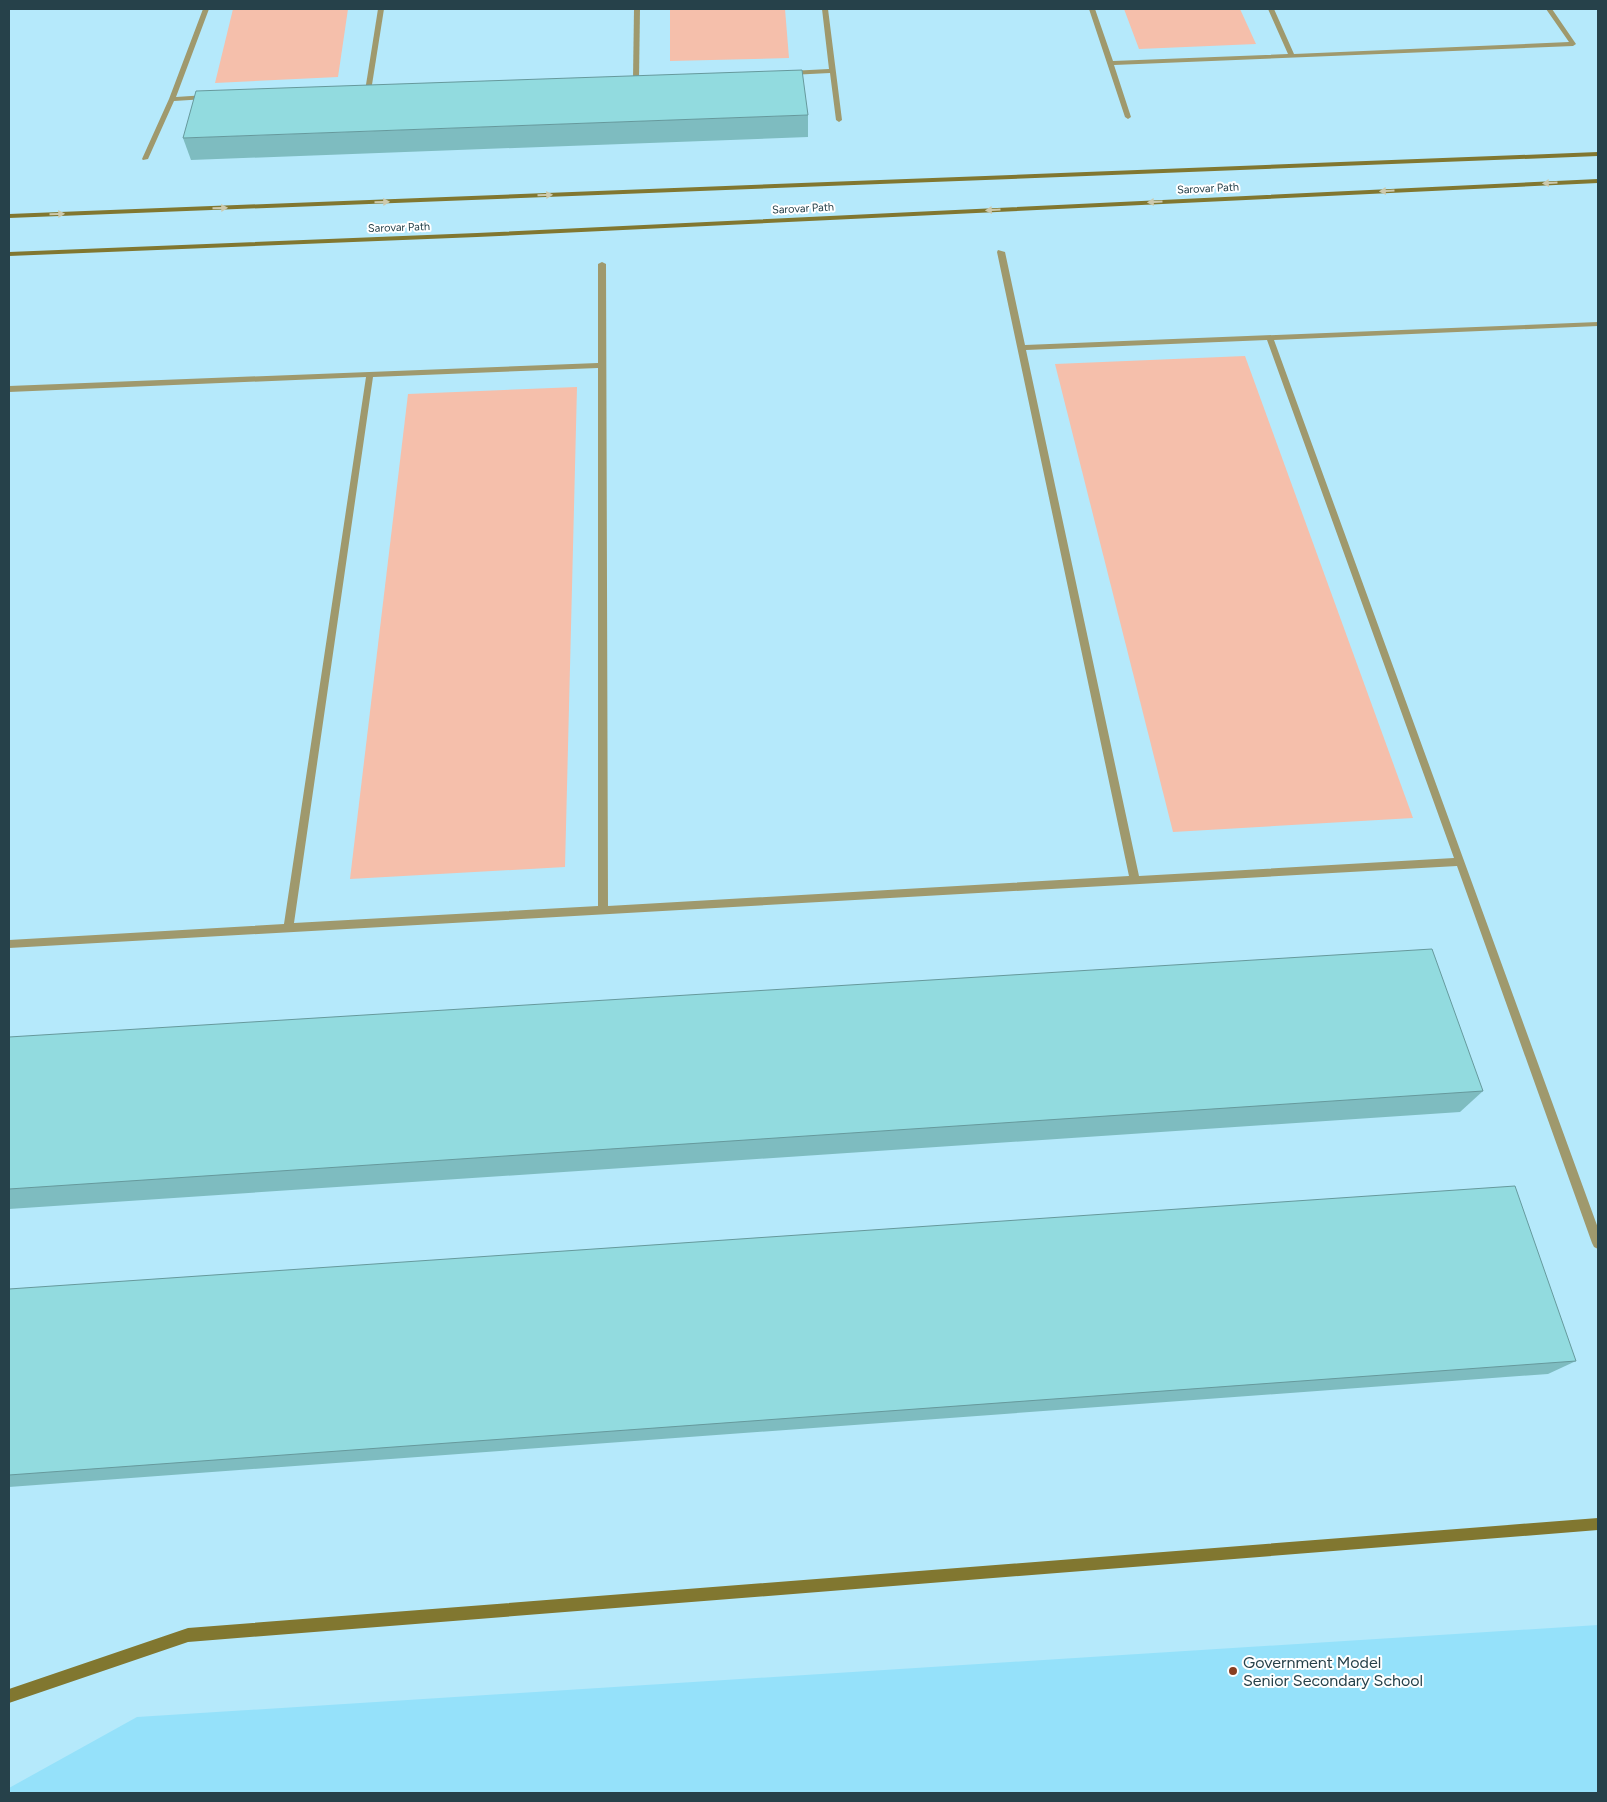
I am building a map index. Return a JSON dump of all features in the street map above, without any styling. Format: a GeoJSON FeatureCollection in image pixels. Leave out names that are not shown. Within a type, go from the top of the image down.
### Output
{"type":"FeatureCollection","features":[{"type":"Feature","properties":{"kind":"main road","name":"Sarovar Path"},"geometry":{"type":"LineString","coordinates":[[9,216],[1598,154]]}},
{"type":"Feature","properties":{"kind":"main road","name":"Sarovar Path"},"geometry":{"type":"LineString","coordinates":[[9,254],[477,235],[1598,181]]}},
{"type":"Feature","properties":{"kind":"main road"},"geometry":{"type":"LineString","coordinates":[[9,1696],[188,1635],[1598,1524]]}},
{"type":"Feature","properties":{"kind":"street"},"geometry":{"type":"LineString","coordinates":[[145,159],[172,99],[206,9]]}},
{"type":"Feature","properties":{"kind":"street"},"geometry":{"type":"LineString","coordinates":[[368,91],[381,9]]}},
{"type":"Feature","properties":{"kind":"street"},"geometry":{"type":"LineString","coordinates":[[636,79],[637,9]]}},
{"type":"Feature","properties":{"kind":"street"},"geometry":{"type":"LineString","coordinates":[[826,9],[839,120]]}},
{"type":"Feature","properties":{"kind":"street"},"geometry":{"type":"LineString","coordinates":[[1092,9],[1128,117]]}},
{"type":"Feature","properties":{"kind":"street"},"geometry":{"type":"LineString","coordinates":[[1271,9],[1292,56]]}},
{"type":"Feature","properties":{"kind":"street"},"geometry":{"type":"LineString","coordinates":[[1111,64],[1573,44],[1549,9]]}},
{"type":"Feature","properties":{"kind":"street"},"geometry":{"type":"LineString","coordinates":[[783,73],[832,71]]}},
{"type":"Feature","properties":{"kind":"street"},"geometry":{"type":"LineString","coordinates":[[626,80],[646,79]]}},
{"type":"Feature","properties":{"kind":"street"},"geometry":{"type":"LineString","coordinates":[[358,91],[378,90]]}},
{"type":"Feature","properties":{"kind":"street"},"geometry":{"type":"LineString","coordinates":[[172,99],[211,97]]}},
{"type":"Feature","properties":{"kind":"street"},"geometry":{"type":"LineString","coordinates":[[1001,252],[1135,880]]}},
{"type":"Feature","properties":{"kind":"street"},"geometry":{"type":"LineString","coordinates":[[602,264],[603,910]]}},
{"type":"Feature","properties":{"kind":"street"},"geometry":{"type":"LineString","coordinates":[[1022,348],[1598,324]]}},
{"type":"Feature","properties":{"kind":"street"},"geometry":{"type":"LineString","coordinates":[[1270,338],[1458,862],[1598,1244]]}},
{"type":"Feature","properties":{"kind":"street"},"geometry":{"type":"LineString","coordinates":[[9,389],[602,365]]}},
{"type":"Feature","properties":{"kind":"street"},"geometry":{"type":"LineString","coordinates":[[288,928],[370,374]]}},
{"type":"Feature","properties":{"kind":"street"},"geometry":{"type":"LineString","coordinates":[[9,944],[1458,862]]}},
{"type":"Feature","properties":{"kind":"shaded area"},"geometry":{"type":"Polygon","coordinates":[[[233,9],[348,9],[338,77],[215,83],[233,9]]]}},
{"type":"Feature","properties":{"kind":"shaded area"},"geometry":{"type":"Polygon","coordinates":[[[670,9],[785,9],[789,58],[670,61],[670,9]]]}},
{"type":"Feature","properties":{"kind":"shaded area"},"geometry":{"type":"Polygon","coordinates":[[[1124,9],[1240,9],[1256,44],[1139,49],[1124,9]]]}},
{"type":"Feature","properties":{"kind":"shaded area"},"geometry":{"type":"Polygon","coordinates":[[[1245,356],[1413,818],[1173,832],[1055,364],[1245,356]]]}},
{"type":"Feature","properties":{"kind":"shaded area"},"geometry":{"type":"Polygon","coordinates":[[[577,387],[565,867],[350,879],[408,394],[577,387]]]}},
{"type":"Feature","properties":{"kind":"shaded area","name":"Government Model Senior Secondary School"},"geometry":{"type":"Polygon","coordinates":[[[1598,1625],[1598,1793],[9,1793],[9,1788],[137,1717],[1598,1625]]]}},
{"type":"Feature","properties":{"kind":"building"},"geometry":{"type":"Polygon","coordinates":[[[802,70],[808,115],[183,138],[196,91],[802,70]]]}},
{"type":"Feature","properties":{"kind":"building"},"geometry":{"type":"Polygon","coordinates":[[[1432,949],[1483,1091],[9,1189],[9,1037],[1432,949]]]}},
{"type":"Feature","properties":{"kind":"building"},"geometry":{"type":"Polygon","coordinates":[[[1515,1186],[1576,1361],[9,1475],[9,1289],[1515,1186]]]}},
{"type":"Feature","properties":{"kind":"place","name":"Government Model Senior Secondary School"},"geometry":{"type":"Point","coordinates":[1233,1671]}}]}
